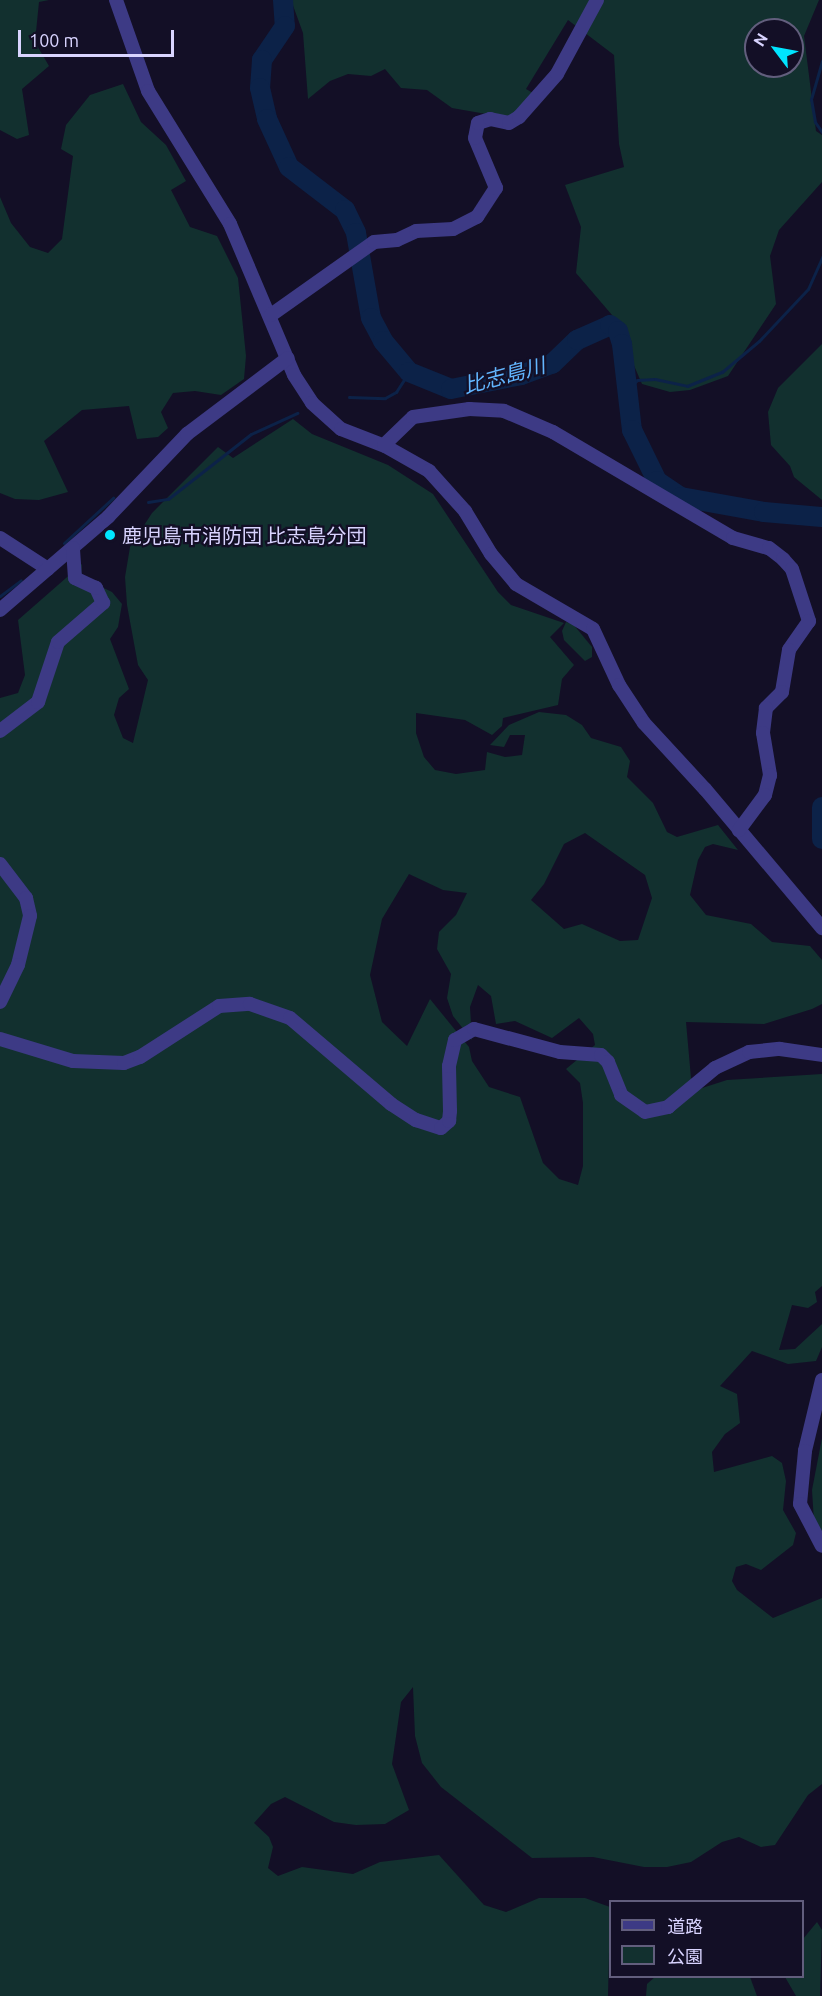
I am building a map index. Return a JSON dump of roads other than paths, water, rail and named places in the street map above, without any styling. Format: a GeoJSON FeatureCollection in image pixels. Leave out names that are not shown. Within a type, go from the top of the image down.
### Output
{"type":"FeatureCollection","features":[{"type":"Feature","properties":{"kind":"street"},"geometry":{"type":"LineString","coordinates":[[116,0],[148,91],[213,192],[245,254],[298,382],[321,413],[357,438],[384,445],[410,458],[448,490],[516,584],[593,629],[619,685],[644,723],[822,928]]}},
{"type":"Feature","properties":{"kind":"street"},"geometry":{"type":"LineString","coordinates":[[271,315],[341,263],[374,242],[397,240],[416,231],[453,229],[477,217],[496,188],[475,138],[478,123],[490,119],[509,123],[519,117],[557,75],[597,0]]}},
{"type":"Feature","properties":{"kind":"street"},"geometry":{"type":"LineString","coordinates":[[0,610],[108,517],[187,434],[288,358]]}},
{"type":"Feature","properties":{"kind":"street"},"geometry":{"type":"LineString","coordinates":[[384,445],[395,430],[413,417],[470,409],[504,411],[553,432],[733,538],[769,548],[783,559],[792,569],[809,621],[789,650],[782,692],[765,708],[763,733],[770,775],[765,795],[739,830]]}},
{"type":"Feature","properties":{"kind":"street"},"geometry":{"type":"LineString","coordinates":[[0,538],[48,569]]}},
{"type":"Feature","properties":{"kind":"street"},"geometry":{"type":"LineString","coordinates":[[0,731],[39,702],[58,642],[104,603],[96,588],[75,578],[73,548]]}},
{"type":"Feature","properties":{"kind":"street"},"geometry":{"type":"LineString","coordinates":[[0,864],[26,898],[30,916],[18,965],[0,1002]]}},
{"type":"Feature","properties":{"kind":"street"},"geometry":{"type":"LineString","coordinates":[[0,1039],[73,1061],[124,1063],[140,1057],[219,1006],[250,1004],[297,1022],[384,1099],[416,1120],[441,1128],[448,1121],[450,1111],[453,1048],[459,1035],[474,1029],[560,1052],[601,1055],[608,1062],[621,1095],[645,1112],[668,1107],[715,1068],[749,1052],[780,1049],[822,1055]]}},
{"type":"Feature","properties":{"kind":"street"},"geometry":{"type":"LineString","coordinates":[[822,1380],[805,1451],[800,1504],[822,1546]]}},
{"type":"Feature","properties":{"kind":"waterway","name":"比志島川"},"geometry":{"type":"LineString","coordinates":[[283,0],[285,26],[262,60],[260,88],[267,119],[289,167],[345,210],[356,233],[371,318],[383,341],[409,372],[451,389],[521,375],[552,364],[577,340],[610,325],[618,331],[622,344],[632,430],[657,481],[681,497],[764,512],[822,517]]}},
{"type":"Feature","properties":{"kind":"waterway"},"geometry":{"type":"LineString","coordinates":[[822,61],[811,99],[815,122],[822,132]]}},
{"type":"Feature","properties":{"kind":"waterway"},"geometry":{"type":"LineString","coordinates":[[628,390],[637,380],[655,379],[687,386],[722,372],[759,341],[808,289],[822,257]]}},
{"type":"Feature","properties":{"kind":"waterway"},"geometry":{"type":"LineString","coordinates":[[349,397],[385,398],[396,392],[409,372]]}},
{"type":"Feature","properties":{"kind":"waterway"},"geometry":{"type":"LineString","coordinates":[[148,502],[168,499],[251,434],[297,413]]}},
{"type":"Feature","properties":{"kind":"waterway"},"geometry":{"type":"LineString","coordinates":[[64,543],[113,498]]}},
{"type":"Feature","properties":{"kind":"waterway"},"geometry":{"type":"LineString","coordinates":[[0,596],[21,580]]}},
{"type":"Feature","properties":{"kind":"waterway","name":"比志島川"},"geometry":{"type":"LineString","coordinates":[[822,807],[822,839]]}},
{"type":"Feature","properties":{"kind":"place","name":"鹿児島市消防団 比志島分団"},"geometry":{"type":"Point","coordinates":[110,535]}}]}
